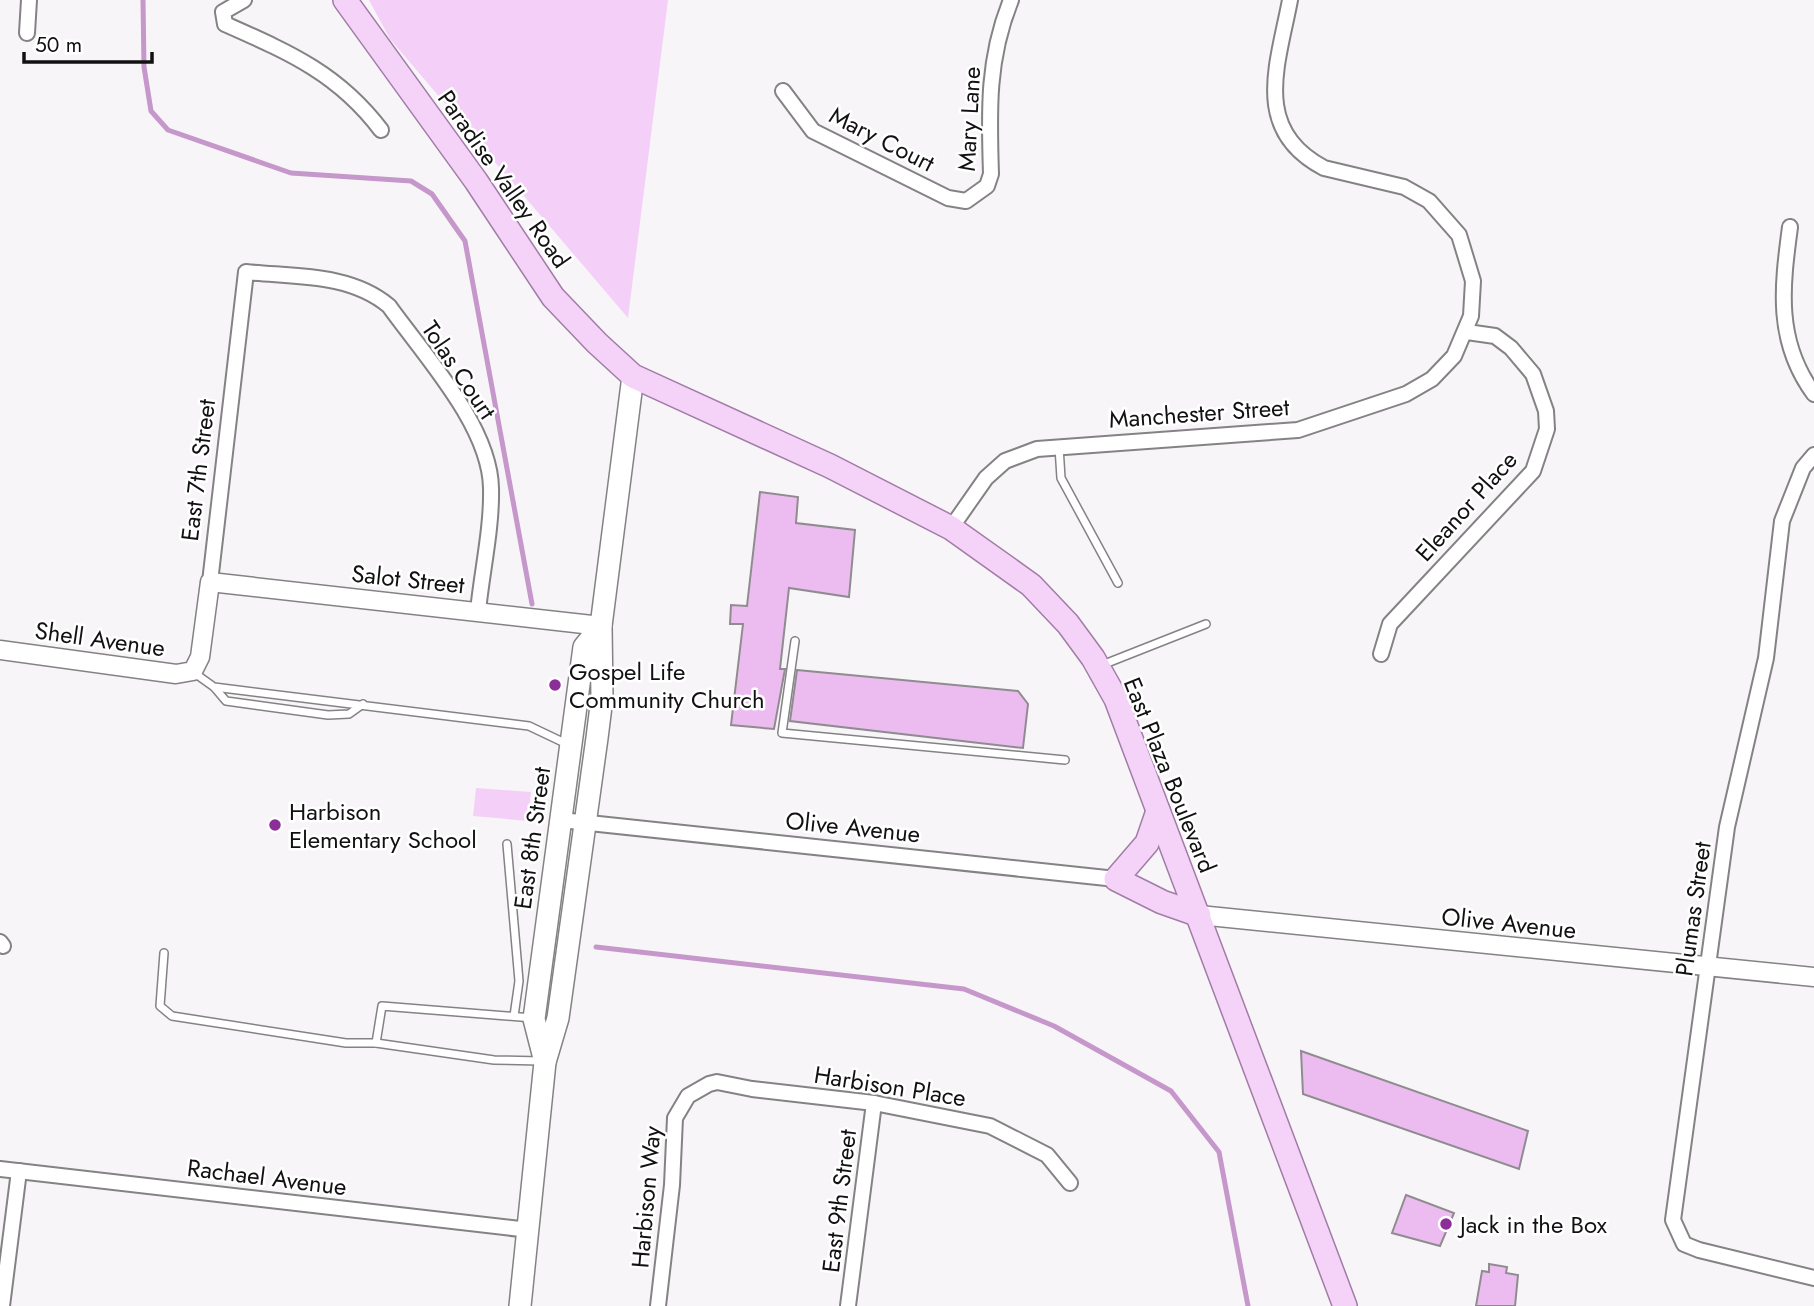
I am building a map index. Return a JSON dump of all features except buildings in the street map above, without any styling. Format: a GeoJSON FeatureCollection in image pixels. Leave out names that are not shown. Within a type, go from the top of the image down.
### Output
{"type":"FeatureCollection","features":[{"type":"Feature","properties":{"kind":"main road","name":"Paradise Valley Road"},"geometry":{"type":"LineString","coordinates":[[345,0],[476,181],[553,297],[633,376]]}},
{"type":"Feature","properties":{"kind":"main road","name":"East Plaza Boulevard"},"geometry":{"type":"LineString","coordinates":[[633,376],[830,466],[951,528],[1031,584],[1068,624],[1116,699],[1345,1306]]}},
{"type":"Feature","properties":{"kind":"main road","name":"East 8th Street"},"geometry":{"type":"LineString","coordinates":[[520,1306],[545,1062],[558,1018],[586,823],[601,698],[601,626],[633,376]]}},
{"type":"Feature","properties":{"kind":"main road","name":"East 8th Street"},"geometry":{"type":"LineString","coordinates":[[545,1062],[524,1017],[561,820],[584,647],[601,626]]}},
{"type":"Feature","properties":{"kind":"main road"},"geometry":{"type":"LineString","coordinates":[[1158,811],[1147,843],[1116,879],[1161,902],[1199,915]]}},
{"type":"Feature","properties":{"kind":"street"},"geometry":{"type":"LineString","coordinates":[[27,33],[29,0]]}},
{"type":"Feature","properties":{"kind":"street"},"geometry":{"type":"LineString","coordinates":[[244,0],[223,12],[225,24],[299,57],[342,86],[380,130]]}},
{"type":"Feature","properties":{"kind":"street","name":"Mary Lane"},"geometry":{"type":"LineString","coordinates":[[975,197],[987,186],[992,174],[988,92],[1001,25],[1011,0]]}},
{"type":"Feature","properties":{"kind":"street","name":"Manchester Street"},"geometry":{"type":"LineString","coordinates":[[951,528],[986,478],[1005,461],[1037,449],[1298,430],[1406,394],[1432,379],[1454,356],[1467,332],[1474,299],[1470,265],[1459,235],[1440,211],[1404,187],[1313,163],[1295,147],[1282,127],[1275,107],[1274,85],[1290,0]]}},
{"type":"Feature","properties":{"kind":"street","name":"Mary Court"},"geometry":{"type":"LineString","coordinates":[[783,91],[813,131],[948,198],[966,201],[975,197]]}},
{"type":"Feature","properties":{"kind":"street"},"geometry":{"type":"LineString","coordinates":[[1790,226],[1781,291],[1788,340],[1814,394]]}},
{"type":"Feature","properties":{"kind":"street","name":"East 7th Street"},"geometry":{"type":"LineString","coordinates":[[193,671],[200,657],[210,582],[246,272]]}},
{"type":"Feature","properties":{"kind":"street","name":"Tolas Court"},"geometry":{"type":"LineString","coordinates":[[246,272],[353,284],[373,293],[388,306],[464,412],[484,449],[491,487],[478,611]]}},
{"type":"Feature","properties":{"kind":"street","name":"Eleanor Place"},"geometry":{"type":"LineString","coordinates":[[1381,654],[1390,624],[1533,471],[1547,429],[1546,411],[1533,374],[1511,348],[1495,336],[1467,332]]}},
{"type":"Feature","properties":{"kind":"street","name":"Plumas Street"},"geometry":{"type":"LineString","coordinates":[[1814,455],[1803,468],[1782,521],[1766,658],[1727,827],[1672,1220],[1684,1244],[1814,1278]]}},
{"type":"Feature","properties":{"kind":"street","name":"Salot Street"},"geometry":{"type":"LineString","coordinates":[[210,582],[601,626]]}},
{"type":"Feature","properties":{"kind":"street","name":"Shell Avenue"},"geometry":{"type":"LineString","coordinates":[[0,650],[176,674],[193,671]]}},
{"type":"Feature","properties":{"kind":"street","name":"Olive Avenue"},"geometry":{"type":"LineString","coordinates":[[561,820],[1116,879]]}},
{"type":"Feature","properties":{"kind":"street","name":"Olive Avenue"},"geometry":{"type":"LineString","coordinates":[[1199,915],[1814,977]]}},
{"type":"Feature","properties":{"kind":"street","name":"Harbison Place"},"geometry":{"type":"LineString","coordinates":[[688,1096],[702,1087],[718,1082],[752,1089],[874,1102],[990,1126],[1047,1155],[1070,1183]]}},
{"type":"Feature","properties":{"kind":"street","name":"Harbison Way"},"geometry":{"type":"LineString","coordinates":[[658,1306],[672,1185],[673,1128],[678,1111],[688,1096]]}},
{"type":"Feature","properties":{"kind":"street","name":"East 9th Street"},"geometry":{"type":"LineString","coordinates":[[848,1306],[874,1102]]}},
{"type":"Feature","properties":{"kind":"street","name":"Rachael Avenue"},"geometry":{"type":"LineString","coordinates":[[0,1169],[529,1230]]}},
{"type":"Feature","properties":{"kind":"street"},"geometry":{"type":"LineString","coordinates":[[2,1306],[19,1171]]}},
{"type":"Feature","properties":{"kind":"lane"},"geometry":{"type":"LineString","coordinates":[[1059,447],[1061,478],[1118,583]]}},
{"type":"Feature","properties":{"kind":"lane"},"geometry":{"type":"LineString","coordinates":[[1098,667],[1206,624]]}},
{"type":"Feature","properties":{"kind":"lane"},"geometry":{"type":"LineString","coordinates":[[795,641],[782,733],[1065,760]]}},
{"type":"Feature","properties":{"kind":"lane"},"geometry":{"type":"LineString","coordinates":[[193,671],[214,687],[226,701],[328,715],[349,714],[363,704]]}},
{"type":"Feature","properties":{"kind":"lane"},"geometry":{"type":"LineString","coordinates":[[214,687],[528,726],[572,746]]}},
{"type":"Feature","properties":{"kind":"lane"},"geometry":{"type":"LineString","coordinates":[[376,1043],[383,1006],[524,1017],[507,844]]}},
{"type":"Feature","properties":{"kind":"lane"},"geometry":{"type":"LineString","coordinates":[[164,953],[160,1006],[172,1016],[346,1043],[376,1043],[494,1059],[545,1062]]}},
{"type":"Feature","properties":{"kind":"shaded area"},"geometry":{"type":"Polygon","coordinates":[[[369,0],[668,0],[628,318],[390,39],[369,0]]]}},
{"type":"Feature","properties":{"kind":"shaded area"},"geometry":{"type":"Polygon","coordinates":[[[476,788],[531,792],[528,821],[473,816],[476,788]]]}},
{"type":"Feature","properties":{"kind":"waterway"},"geometry":{"type":"LineString","coordinates":[[143,0],[144,67],[151,111],[168,130],[291,173],[411,181],[432,194],[465,241],[532,604]]}},
{"type":"Feature","properties":{"kind":"waterway"},"geometry":{"type":"LineString","coordinates":[[596,947],[964,989],[1054,1026],[1171,1091],[1219,1152],[1248,1306]]}},
{"type":"Feature","properties":{"kind":"place","name":"Gospel Life Community Church"},"geometry":{"type":"Point","coordinates":[555,685]}},
{"type":"Feature","properties":{"kind":"place","name":"Harbison Elementary School"},"geometry":{"type":"Point","coordinates":[275,825]}},
{"type":"Feature","properties":{"kind":"place","name":"Jack in the Box"},"geometry":{"type":"Point","coordinates":[1446,1224]}}]}
